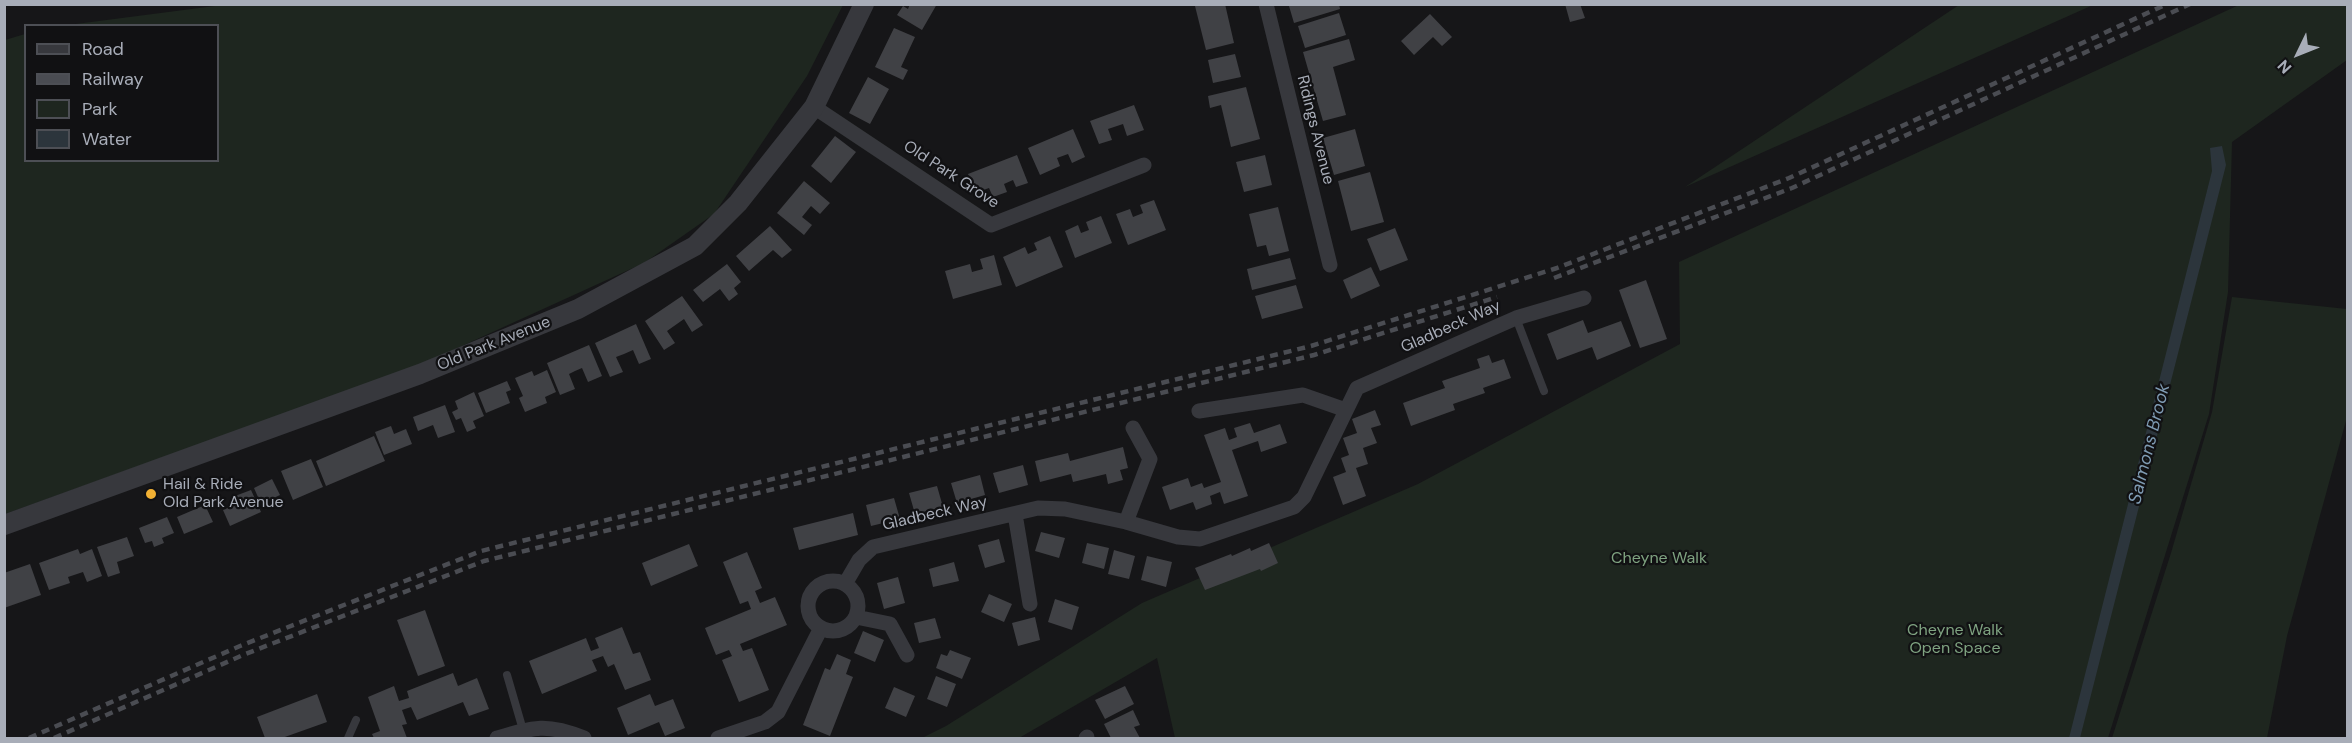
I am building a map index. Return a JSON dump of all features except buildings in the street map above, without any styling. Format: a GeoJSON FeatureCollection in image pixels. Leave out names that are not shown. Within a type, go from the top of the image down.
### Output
{"type":"FeatureCollection","features":[{"type":"Feature","properties":{"kind":"street","name":"Old Park Avenue"},"geometry":{"type":"LineString","coordinates":[[4,525],[420,374],[578,309],[695,246],[738,203],[814,107],[864,4]]}},
{"type":"Feature","properties":{"kind":"street","name":"Ridings Avenue"},"geometry":{"type":"LineString","coordinates":[[1266,4],[1330,265]]}},
{"type":"Feature","properties":{"kind":"street","name":"Old Park Grove"},"geometry":{"type":"LineString","coordinates":[[814,107],[991,225],[1143,165]]}},
{"type":"Feature","properties":{"kind":"street","name":"Gladbeck Way"},"geometry":{"type":"LineString","coordinates":[[845,584],[859,560],[873,547],[1038,508],[1065,509],[1126,522],[1178,537],[1200,539],[1294,507],[1304,498],[1357,388],[1516,318],[1584,298]]}},
{"type":"Feature","properties":{"kind":"street"},"geometry":{"type":"LineString","coordinates":[[1200,411],[1303,395],[1346,410]]}},
{"type":"Feature","properties":{"kind":"street"},"geometry":{"type":"LineString","coordinates":[[1126,522],[1150,459],[1133,428]]}},
{"type":"Feature","properties":{"kind":"street"},"geometry":{"type":"LineString","coordinates":[[1015,514],[1030,604]]}},
{"type":"Feature","properties":{"kind":"street"},"geometry":{"type":"LineString","coordinates":[[827,581],[845,584],[852,589],[856,598],[858,606],[856,617],[842,630],[833,631],[821,628],[814,623],[808,610],[808,601],[812,591],[827,581]]}},
{"type":"Feature","properties":{"kind":"street"},"geometry":{"type":"LineString","coordinates":[[856,617],[890,624],[907,656]]}},
{"type":"Feature","properties":{"kind":"street"},"geometry":{"type":"LineString","coordinates":[[718,738],[765,722],[778,712],[821,628]]}},
{"type":"Feature","properties":{"kind":"street"},"geometry":{"type":"LineString","coordinates":[[497,738],[533,727],[565,731],[584,738]]}},
{"type":"Feature","properties":{"kind":"lane"},"geometry":{"type":"LineString","coordinates":[[1516,318],[1544,391]]}},
{"type":"Feature","properties":{"kind":"lane"},"geometry":{"type":"LineString","coordinates":[[507,675],[523,730]]}},
{"type":"Feature","properties":{"kind":"lane"},"geometry":{"type":"LineString","coordinates":[[348,738],[356,720]]}},
{"type":"Feature","properties":{"kind":"green space"},"geometry":{"type":"Polygon","coordinates":[[[230,4],[843,5],[807,76],[714,214],[644,263],[418,366],[5,514],[5,40],[24,34],[24,162],[219,162],[219,24],[76,24],[230,4]]]}},
{"type":"Feature","properties":{"kind":"green space"},"geometry":{"type":"Polygon","coordinates":[[[1959,5],[2093,5],[1685,187],[1959,5]]]}},
{"type":"Feature","properties":{"kind":"green space","name":"Cheyne Walk"},"geometry":{"type":"Polygon","coordinates":[[[2239,5],[2347,5],[2347,60],[2232,142],[2228,292],[2209,414],[2108,738],[1175,738],[1157,658],[1019,738],[922,738],[946,726],[1142,603],[1418,484],[1680,344],[1679,262],[2239,5]]]}},
{"type":"Feature","properties":{"kind":"green space"},"geometry":{"type":"Polygon","coordinates":[[[2232,297],[2347,309],[2347,417],[2287,636],[2267,738],[2112,738],[2171,553],[2212,412],[2232,297]]]}},
{"type":"Feature","properties":{"kind":"water","name":"Salmons Brook"},"geometry":{"type":"Polygon","coordinates":[[[2222,146],[2226,165],[2080,738],[2069,738],[2212,171],[2210,148],[2222,146]]]}},
{"type":"Feature","properties":{"kind":"railway"},"geometry":{"type":"LineString","coordinates":[[29,738],[240,646],[481,551],[1311,346],[1557,268],[1789,178],[2167,4]]}},
{"type":"Feature","properties":{"kind":"railway"},"geometry":{"type":"LineString","coordinates":[[1554,278],[1792,188],[2190,4]]}},
{"type":"Feature","properties":{"kind":"railway"},"geometry":{"type":"LineString","coordinates":[[54,738],[243,655],[484,561],[1314,355],[1497,297]]}},
{"type":"Feature","properties":{"kind":"place","name":"Hail & Ride Old Park Avenue"},"geometry":{"type":"Point","coordinates":[151,494]}},
{"type":"Feature","properties":{"kind":"park label","name":"Cheyne Walk Open Space"},"geometry":{"type":"Point","coordinates":[1955,640]}}]}
